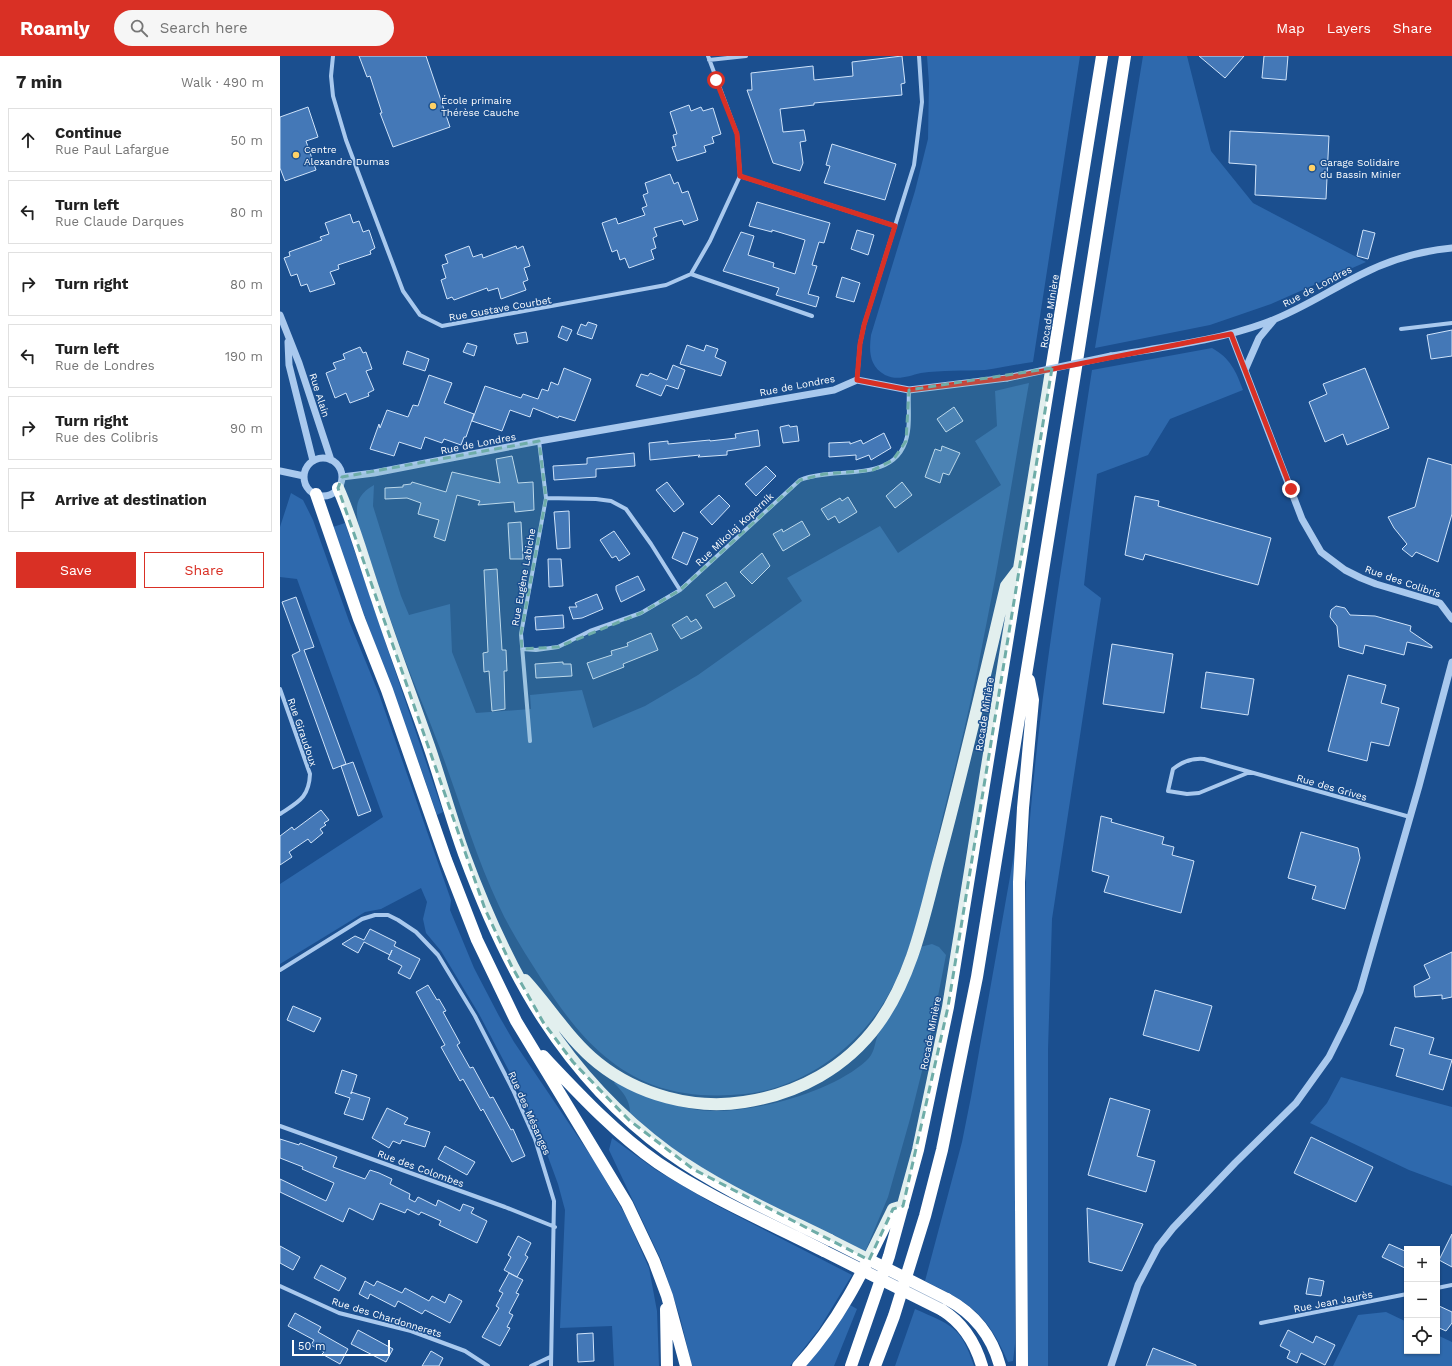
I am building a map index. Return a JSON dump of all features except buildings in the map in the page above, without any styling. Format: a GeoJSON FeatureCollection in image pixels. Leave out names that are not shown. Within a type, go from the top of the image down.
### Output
{"type":"FeatureCollection","features":[{"type":"Feature","properties":{"kind":"highway","name":"Rocade Minière"},"geometry":{"type":"LineString","coordinates":[[851,1366],[889,1256],[903,1206],[918,1150],[948,1007],[1102,56]]}},
{"type":"Feature","properties":{"kind":"highway"},"geometry":{"type":"LineString","coordinates":[[876,1366],[909,1269],[942,1150],[977,977],[1125,56]]}},
{"type":"Feature","properties":{"kind":"highway"},"geometry":{"type":"LineString","coordinates":[[340,482],[390,638],[429,745],[456,830],[485,909],[510,966],[544,1022],[573,1062],[599,1091],[629,1120],[667,1152],[693,1169],[722,1186],[830,1240],[945,1305],[972,1340],[982,1366]]}},
{"type":"Feature","properties":{"kind":"highway"},"geometry":{"type":"LineString","coordinates":[[316,494],[359,619],[387,690],[438,838],[477,940],[491,971],[526,1037],[627,1204],[654,1261],[667,1296],[686,1366]]}},
{"type":"Feature","properties":{"kind":"highway"},"geometry":{"type":"LineString","coordinates":[[510,966],[543,1000],[582,1049],[599,1064],[624,1080],[651,1093],[679,1100],[711,1105],[762,1100],[786,1093],[810,1083],[835,1067],[859,1047],[878,1024],[893,1000],[910,961],[951,816],[1006,586],[1020,568]]}},
{"type":"Feature","properties":{"kind":"highway"},"geometry":{"type":"LineString","coordinates":[[1022,1366],[1019,882],[1023,808],[1032,700],[1027,672]]}},
{"type":"Feature","properties":{"kind":"highway"},"geometry":{"type":"LineString","coordinates":[[526,1037],[590,1104],[619,1131],[658,1163],[716,1197],[824,1251],[945,1305],[960,1306],[980,1324],[990,1338],[1000,1366]]}},
{"type":"Feature","properties":{"kind":"highway"},"geometry":{"type":"LineString","coordinates":[[798,1366],[834,1321],[857,1284],[893,1209],[903,1206]]}},
{"type":"Feature","properties":{"kind":"highway"},"geometry":{"type":"LineString","coordinates":[[667,1296],[667,1366]]}},
{"type":"Feature","properties":{"kind":"street","name":"Rue Gustave Courbet"},"geometry":{"type":"LineString","coordinates":[[333,56],[331,76],[334,96],[346,140],[403,291],[424,319],[442,326],[666,285],[691,274]]}},
{"type":"Feature","properties":{"kind":"street"},"geometry":{"type":"LineString","coordinates":[[746,56],[709,58],[737,134],[740,176],[710,241],[691,274],[812,316]]}},
{"type":"Feature","properties":{"kind":"street"},"geometry":{"type":"LineString","coordinates":[[857,380],[860,344],[864,325],[914,166],[922,102],[919,56]]}},
{"type":"Feature","properties":{"kind":"street"},"geometry":{"type":"LineString","coordinates":[[740,176],[895,226]]}},
{"type":"Feature","properties":{"kind":"street","name":"Rue de Londres"},"geometry":{"type":"LineString","coordinates":[[340,482],[374,473],[539,441],[834,390],[857,380],[909,390],[1007,378],[1111,356],[1231,334],[1298,310],[1359,275],[1391,261],[1418,253],[1452,248]]}},
{"type":"Feature","properties":{"kind":"street","name":"Rue Alain"},"geometry":{"type":"LineString","coordinates":[[280,315],[299,363],[331,460]]}},
{"type":"Feature","properties":{"kind":"street"},"geometry":{"type":"LineString","coordinates":[[1245,370],[1259,338],[1275,319]]}},
{"type":"Feature","properties":{"kind":"street"},"geometry":{"type":"LineString","coordinates":[[1401,329],[1452,323]]}},
{"type":"Feature","properties":{"kind":"street","name":"Rue des Colibris"},"geometry":{"type":"LineString","coordinates":[[1231,334],[1302,519],[1321,552],[1345,570],[1366,580],[1440,603],[1452,619]]}},
{"type":"Feature","properties":{"kind":"street","name":"Rue Alain"},"geometry":{"type":"LineString","coordinates":[[288,338],[289,365],[313,461]]}},
{"type":"Feature","properties":{"kind":"street","name":"Rue Mikolaj Kopernik"},"geometry":{"type":"LineString","coordinates":[[522,649],[536,650],[558,647],[590,631],[641,612],[680,590],[800,480],[824,474],[873,470],[884,466],[893,460],[901,452],[906,441],[908,430],[909,390]]}},
{"type":"Feature","properties":{"kind":"street","name":"Rue Eugène Labiche"},"geometry":{"type":"LineString","coordinates":[[530,741],[521,634],[546,498],[539,441]]}},
{"type":"Feature","properties":{"kind":"street"},"geometry":{"type":"LineString","coordinates":[[318,458],[331,460],[339,466],[340,482],[328,495],[316,494],[310,490],[306,484],[304,476],[308,465],[318,458]]}},
{"type":"Feature","properties":{"kind":"street"},"geometry":{"type":"LineString","coordinates":[[280,471],[304,476]]}},
{"type":"Feature","properties":{"kind":"street"},"geometry":{"type":"LineString","coordinates":[[546,498],[596,499],[611,501],[626,509],[651,544],[680,590]]}},
{"type":"Feature","properties":{"kind":"street"},"geometry":{"type":"LineString","coordinates":[[1111,1366],[1138,1285],[1158,1247],[1173,1228],[1235,1163],[1296,1103],[1329,1057],[1339,1038],[1360,991],[1410,817],[1452,662]]}},
{"type":"Feature","properties":{"kind":"street","name":"Rue Giraudoux"},"geometry":{"type":"LineString","coordinates":[[280,690],[310,774],[309,786],[304,798],[280,814]]}},
{"type":"Feature","properties":{"kind":"street","name":"Rue des Grives"},"geometry":{"type":"LineString","coordinates":[[1250,772],[1199,793],[1187,794],[1168,791],[1173,769],[1188,760],[1204,758],[1410,817]]}},
{"type":"Feature","properties":{"kind":"street","name":"Rue des Mésanges"},"geometry":{"type":"LineString","coordinates":[[280,970],[362,919],[375,915],[388,915],[398,920],[427,942],[438,955],[475,1016],[513,1090],[535,1139],[554,1201],[555,1227],[550,1356],[551,1366]]}},
{"type":"Feature","properties":{"kind":"street","name":"Rue des Colombes"},"geometry":{"type":"LineString","coordinates":[[280,1126],[483,1199],[555,1227]]}},
{"type":"Feature","properties":{"kind":"street"},"geometry":{"type":"LineString","coordinates":[[1440,1287],[1452,1285]]}},
{"type":"Feature","properties":{"kind":"street","name":"Rue des Chardonnerets"},"geometry":{"type":"LineString","coordinates":[[280,1286],[339,1313],[411,1331],[465,1351],[488,1366]]}},
{"type":"Feature","properties":{"kind":"street","name":"Rue Jean Jaurès"},"geometry":{"type":"LineString","coordinates":[[1261,1323],[1404,1295]]}},
{"type":"Feature","properties":{"kind":"street"},"geometry":{"type":"LineString","coordinates":[[531,1366],[550,1356]]}},
{"type":"Feature","properties":{"kind":"highlighted area"},"geometry":{"type":"Polygon","coordinates":[[[1052,368],[948,1007],[903,1206],[893,1209],[869,1260],[693,1169],[629,1120],[573,1062],[543,1022],[511,965],[485,909],[338,488],[342,477],[539,441],[546,498],[521,634],[522,649],[558,647],[641,613],[680,590],[800,480],[824,474],[873,470],[893,460],[906,441],[909,390],[1052,368]]]}},
{"type":"Feature","properties":{"kind":"shaded area"},"geometry":{"type":"Polygon","coordinates":[[[927,56],[1080,56],[1033,362],[985,370],[929,372],[907,377],[894,378],[885,375],[880,371],[873,363],[871,358],[871,335],[915,191],[928,139],[929,83],[927,56]]]}},
{"type":"Feature","properties":{"kind":"shaded area"},"geometry":{"type":"Polygon","coordinates":[[[1143,56],[1187,56],[1211,151],[1253,203],[1366,262],[1271,304],[1210,325],[1095,348],[1143,56]]]}},
{"type":"Feature","properties":{"kind":"shaded area"},"geometry":{"type":"Polygon","coordinates":[[[1212,348],[1223,356],[1232,366],[1243,390],[1170,419],[1148,455],[1097,474],[1084,585],[1101,598],[1052,919],[1048,1050],[1048,1366],[1026,1366],[1026,874],[1037,747],[1053,621],[1092,370],[1212,348]]]}},
{"type":"Feature","properties":{"kind":"shaded area"},"geometry":{"type":"Polygon","coordinates":[[[1029,383],[996,573],[966,724],[918,920],[904,962],[895,982],[869,1023],[853,1041],[834,1057],[813,1071],[792,1082],[769,1090],[745,1094],[699,1095],[664,1089],[635,1077],[618,1067],[603,1055],[576,1028],[542,980],[514,935],[499,906],[490,887],[439,746],[402,652],[375,574],[359,527],[357,508],[360,498],[363,493],[374,485],[373,506],[401,596],[409,615],[450,604],[452,652],[476,713],[531,709],[530,695],[582,690],[593,728],[645,706],[698,675],[802,601],[787,578],[880,526],[898,553],[1001,485],[975,441],[997,426],[995,391],[1029,383]]]}},
{"type":"Feature","properties":{"kind":"shaded area"},"geometry":{"type":"Polygon","coordinates":[[[291,493],[303,500],[313,520],[349,621],[379,694],[451,900],[450,910],[474,968],[514,1042],[595,1162],[626,1216],[649,1268],[657,1311],[659,1366],[614,1366],[612,1326],[560,1328],[565,1210],[558,1184],[540,1135],[518,1088],[479,1014],[441,951],[426,933],[423,919],[427,902],[421,888],[381,909],[365,912],[280,964],[280,884],[383,817],[297,579],[280,577],[280,527],[291,493]]]}},
{"type":"Feature","properties":{"kind":"shaded area"},"geometry":{"type":"Polygon","coordinates":[[[345,523],[443,812],[437,815],[333,527],[345,523]]]}},
{"type":"Feature","properties":{"kind":"shaded area"},"geometry":{"type":"Polygon","coordinates":[[[1016,843],[1015,1344],[1013,1361],[1008,1362],[993,1332],[976,1312],[954,1296],[925,1281],[962,1142],[1016,843]]]}},
{"type":"Feature","properties":{"kind":"shaded area"},"geometry":{"type":"Polygon","coordinates":[[[932,944],[939,947],[946,955],[929,1043],[888,1197],[865,1252],[758,1201],[696,1166],[662,1141],[630,1113],[629,1104],[625,1096],[614,1083],[616,1081],[653,1097],[682,1107],[712,1111],[734,1110],[784,1101],[830,1084],[850,1073],[869,1058],[873,1052],[884,1022],[895,1007],[904,990],[920,947],[932,944]]]}},
{"type":"Feature","properties":{"kind":"shaded area"},"geometry":{"type":"Polygon","coordinates":[[[1341,1077],[1452,1107],[1452,1186],[1409,1170],[1310,1123],[1327,1103],[1341,1077]]]}},
{"type":"Feature","properties":{"kind":"shaded area"},"geometry":{"type":"Polygon","coordinates":[[[612,1138],[656,1170],[712,1203],[852,1275],[819,1329],[790,1366],[692,1366],[680,1317],[661,1260],[609,1150],[612,1138]]]}},
{"type":"Feature","properties":{"kind":"shaded area"},"geometry":{"type":"Polygon","coordinates":[[[850,1305],[857,1309],[834,1366],[804,1366],[850,1305]]]}},
{"type":"Feature","properties":{"kind":"shaded area"},"geometry":{"type":"Polygon","coordinates":[[[915,1309],[938,1319],[953,1328],[964,1342],[974,1366],[895,1366],[915,1309]]]}},
{"type":"Feature","properties":{"kind":"shaded area"},"geometry":{"type":"Polygon","coordinates":[[[1386,1312],[1404,1321],[1404,1354],[1440,1354],[1440,1336],[1452,1342],[1452,1366],[1333,1366],[1358,1315],[1386,1312]]]}},
{"type":"Feature","properties":{"kind":"place","name":"École primaire Thérèse Cauche"},"geometry":{"type":"Point","coordinates":[433,106]}},
{"type":"Feature","properties":{"kind":"place","name":"Centre Alexandre Dumas"},"geometry":{"type":"Point","coordinates":[296,155]}},
{"type":"Feature","properties":{"kind":"place","name":"Garage Solidaire du Bassin Minier"},"geometry":{"type":"Point","coordinates":[1312,168]}},
{"type":"Feature","properties":{"kind":"route"},"geometry":{"type":"LineString","coordinates":[[716,80],[737,134],[740,176],[895,226],[861,336],[857,380],[879,386],[909,390],[1007,378],[1111,356],[1231,334],[1291,489]]}}]}
